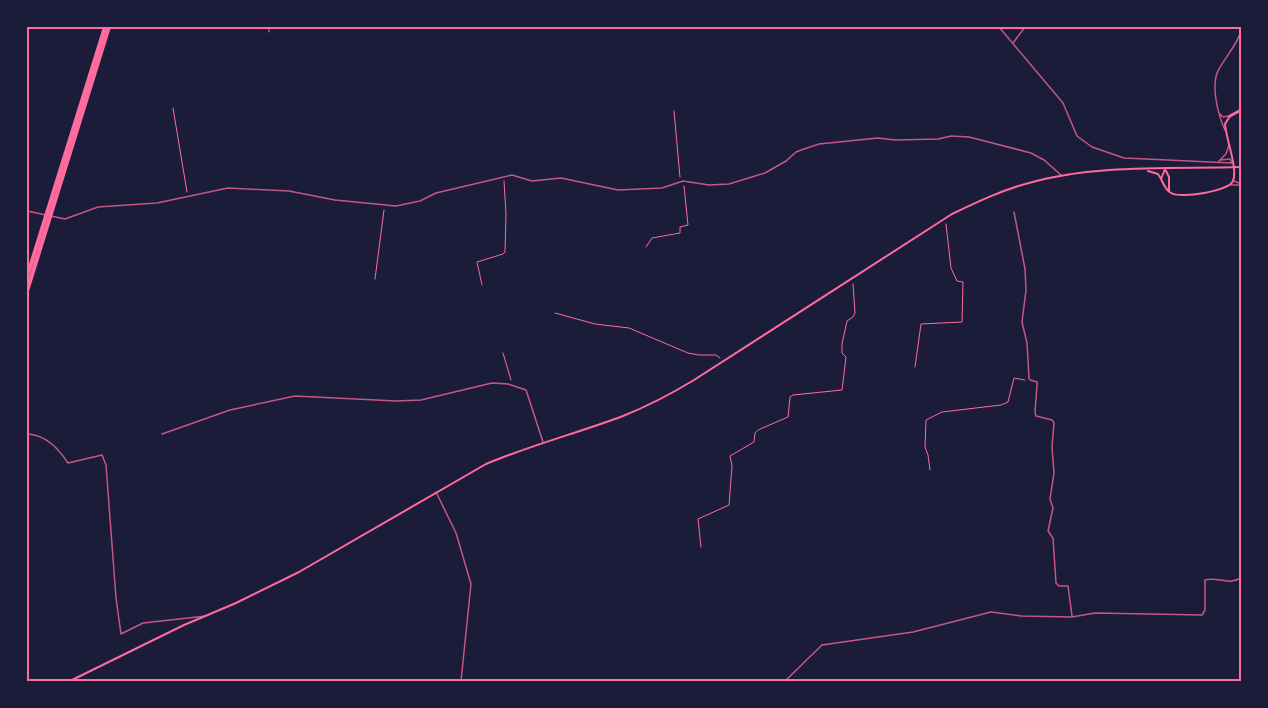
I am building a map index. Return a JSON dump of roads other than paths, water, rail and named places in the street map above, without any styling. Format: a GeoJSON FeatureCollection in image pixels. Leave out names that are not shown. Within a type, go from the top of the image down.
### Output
{"type":"FeatureCollection","features":[{"type":"Feature","properties":{"kind":"highway"},"geometry":{"type":"LineString","coordinates":[[27,277],[107,27]]}},
{"type":"Feature","properties":{"kind":"highway"},"geometry":{"type":"LineString","coordinates":[[27,291],[107,27]]}},
{"type":"Feature","properties":{"kind":"highway"},"geometry":{"type":"LineString","coordinates":[[1230,116],[1241,112]]}},
{"type":"Feature","properties":{"kind":"main road"},"geometry":{"type":"LineString","coordinates":[[1143,170],[1153,172],[1161,179],[1164,187],[1175,195],[1184,196],[1221,190],[1230,185],[1233,180],[1232,163],[1225,124],[1230,116]]}},
{"type":"Feature","properties":{"kind":"main road"},"geometry":{"type":"LineString","coordinates":[[70,681],[299,572],[486,464],[622,416],[659,400],[944,219],[982,200],[1011,188],[1062,175],[1096,171],[1241,167]]}},
{"type":"Feature","properties":{"kind":"main road"},"geometry":{"type":"LineString","coordinates":[[1165,169],[1169,177],[1169,191]]}},
{"type":"Feature","properties":{"kind":"main road"},"geometry":{"type":"LineString","coordinates":[[1161,179],[1165,169]]}},
{"type":"Feature","properties":{"kind":"main road"},"geometry":{"type":"LineString","coordinates":[[1169,177],[1179,169]]}},
{"type":"Feature","properties":{"kind":"street"},"geometry":{"type":"LineString","coordinates":[[999,27],[1063,103],[1077,136],[1092,147],[1103,152],[1135,159],[1189,162],[1220,160],[1232,163]]}},
{"type":"Feature","properties":{"kind":"street"},"geometry":{"type":"LineString","coordinates":[[1013,44],[1025,27]]}},
{"type":"Feature","properties":{"kind":"street"},"geometry":{"type":"LineString","coordinates":[[1225,130],[1218,112],[1216,74],[1238,40],[1241,31]]}},
{"type":"Feature","properties":{"kind":"street"},"geometry":{"type":"LineString","coordinates":[[1218,112],[1223,117],[1230,116]]}},
{"type":"Feature","properties":{"kind":"street"},"geometry":{"type":"LineString","coordinates":[[27,211],[59,219],[75,217],[98,207],[157,203],[231,188],[290,191],[335,200],[399,206],[420,201],[436,193],[515,175],[532,181],[561,178],[618,190],[662,188],[682,182],[723,185],[744,181],[776,167],[796,152],[819,144],[869,138],[917,140],[959,136],[1031,153],[1044,160],[1062,175]]}},
{"type":"Feature","properties":{"kind":"street"},"geometry":{"type":"LineString","coordinates":[[1220,160],[1226,154],[1229,145]]}},
{"type":"Feature","properties":{"kind":"street"},"geometry":{"type":"LineString","coordinates":[[1233,180],[1241,184]]}},
{"type":"Feature","properties":{"kind":"street"},"geometry":{"type":"LineString","coordinates":[[1230,185],[1241,184]]}},
{"type":"Feature","properties":{"kind":"street"},"geometry":{"type":"LineString","coordinates":[[1014,212],[1025,269],[1026,290],[1022,322],[1027,343],[1030,380],[1037,382],[1035,414],[1052,420],[1054,423],[1052,447],[1054,473],[1050,499],[1053,508],[1048,531],[1053,538],[1056,584],[1068,586],[1072,617]]}},
{"type":"Feature","properties":{"kind":"street"},"geometry":{"type":"LineString","coordinates":[[162,434],[230,410],[295,396],[421,400],[492,384],[511,385],[527,392],[543,443]]}},
{"type":"Feature","properties":{"kind":"street"},"geometry":{"type":"LineString","coordinates":[[27,434],[49,441],[68,463],[102,455],[106,465],[121,634],[143,623],[206,615]]}},
{"type":"Feature","properties":{"kind":"street"},"geometry":{"type":"LineString","coordinates":[[436,492],[456,533],[471,584],[460,681]]}},
{"type":"Feature","properties":{"kind":"street"},"geometry":{"type":"LineString","coordinates":[[785,681],[819,647],[835,642],[913,632],[991,612],[1021,616],[1072,617],[1095,613],[1202,615],[1205,612],[1206,579],[1232,582],[1241,578]]}}]}
